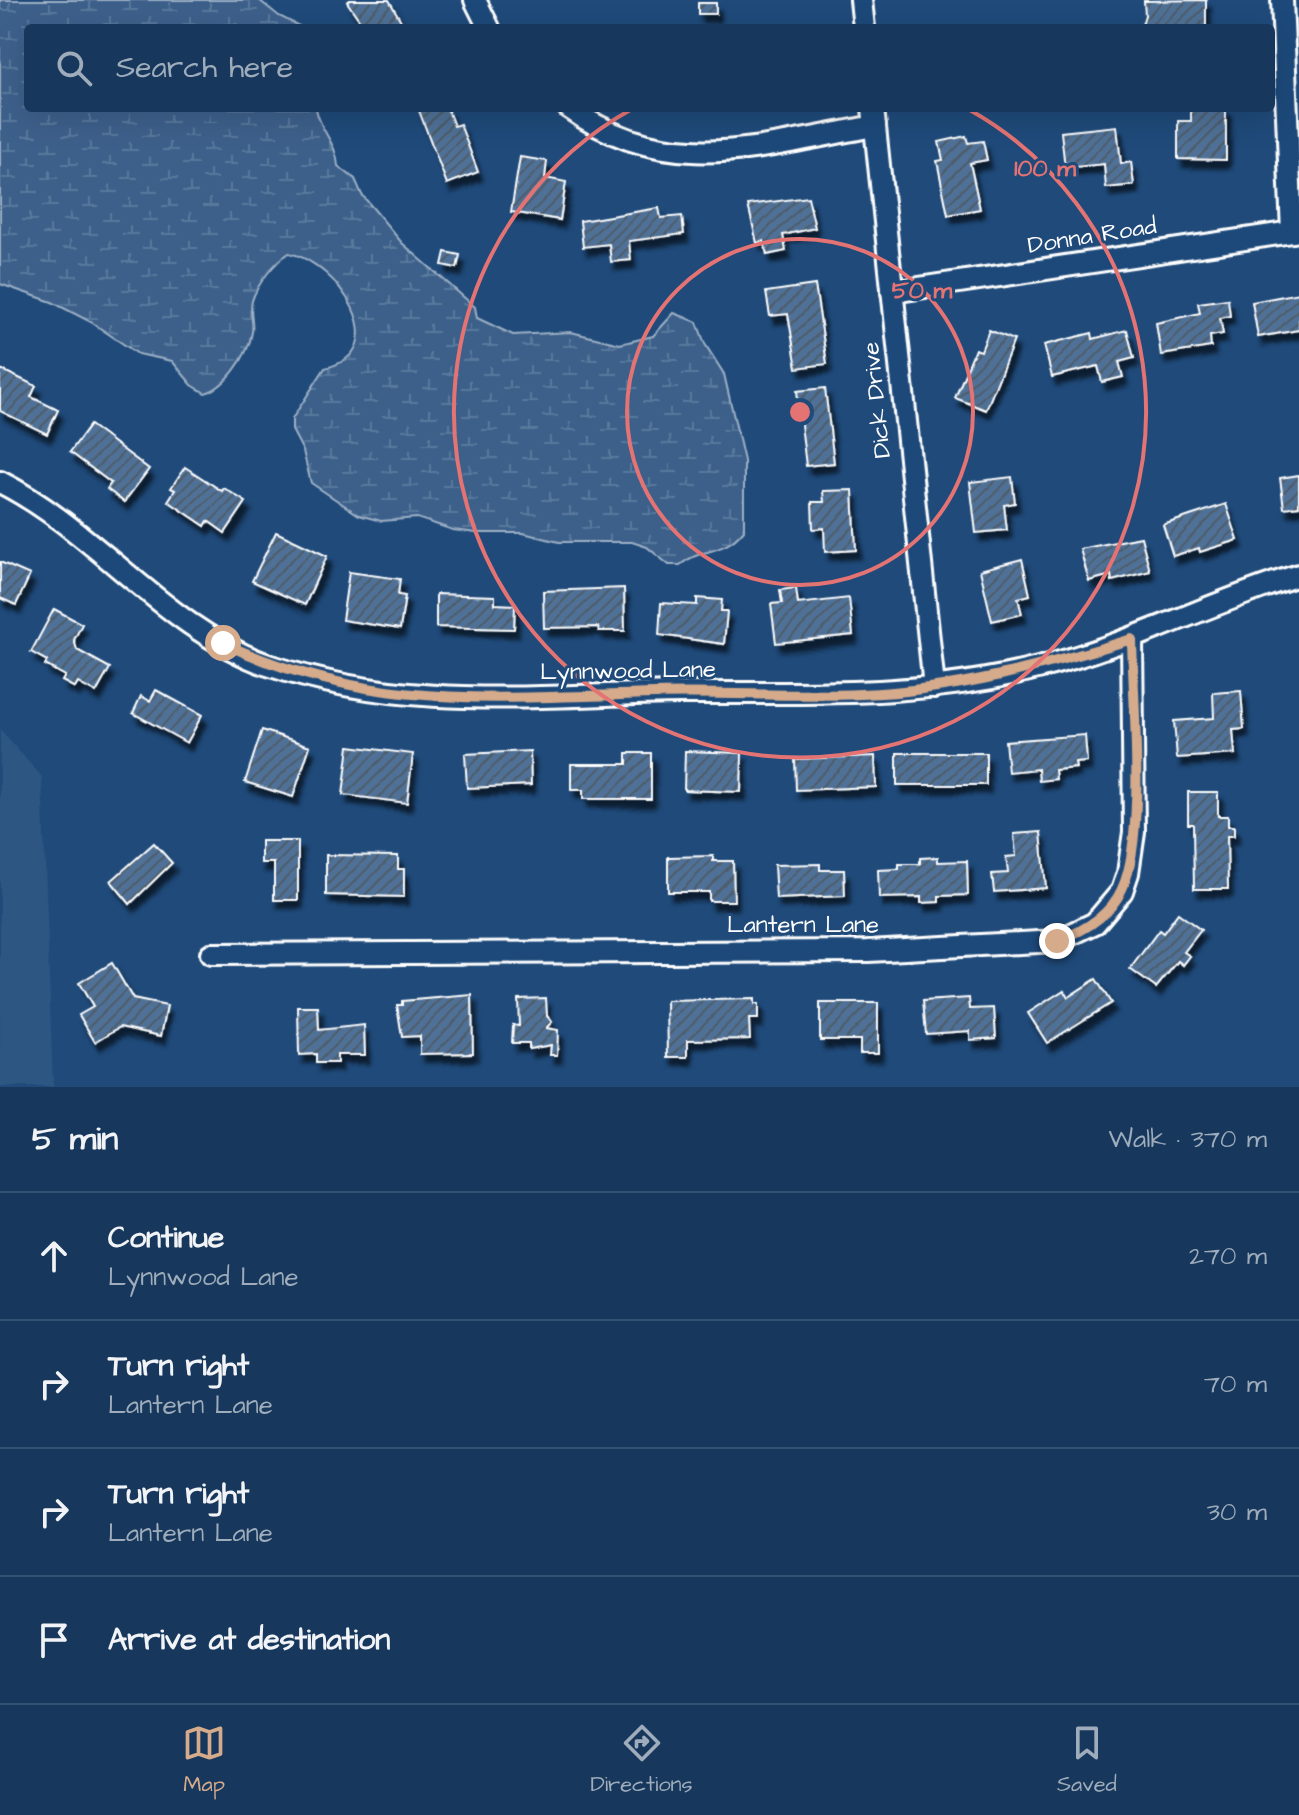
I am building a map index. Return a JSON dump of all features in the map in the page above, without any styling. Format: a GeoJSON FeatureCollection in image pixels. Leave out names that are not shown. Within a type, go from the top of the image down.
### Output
{"type":"FeatureCollection","features":[{"type":"Feature","properties":{"kind":"street"},"geometry":{"type":"LineString","coordinates":[[475,0],[487,24]]}},
{"type":"Feature","properties":{"kind":"street"},"geometry":{"type":"LineString","coordinates":[[861,0],[864,24]]}},
{"type":"Feature","properties":{"kind":"street"},"geometry":{"type":"LineString","coordinates":[[1282,0],[1295,232]]}},
{"type":"Feature","properties":{"kind":"street"},"geometry":{"type":"LineString","coordinates":[[576,112],[609,132],[648,147],[677,152],[736,150],[874,117]]}},
{"type":"Feature","properties":{"kind":"street","name":"Dick Drive"},"geometry":{"type":"LineString","coordinates":[[874,117],[934,687]]}},
{"type":"Feature","properties":{"kind":"street","name":"Donna Road"},"geometry":{"type":"LineString","coordinates":[[892,292],[1295,232]]}},
{"type":"Feature","properties":{"kind":"street","name":"Lynnwood Lane"},"geometry":{"type":"LineString","coordinates":[[0,482],[223,643],[268,664],[402,695],[489,700],[669,693],[864,694],[934,687],[1038,668],[1132,639],[1299,575]]}},
{"type":"Feature","properties":{"kind":"street","name":"Lantern Lane"},"geometry":{"type":"LineString","coordinates":[[211,954],[868,951],[1038,944],[1066,938],[1095,923],[1110,908],[1122,891],[1133,854],[1132,639]]}},
{"type":"Feature","properties":{"kind":"shaded area"},"geometry":{"type":"Polygon","coordinates":[[[0,730],[42,777],[53,1087],[0,1087],[0,730]]]}},
{"type":"Feature","properties":{"kind":"green space"},"geometry":{"type":"Polygon","coordinates":[[[0,0],[259,0],[295,24],[24,24],[24,112],[317,112],[335,150],[338,166],[355,179],[362,195],[402,243],[475,307],[477,318],[513,335],[571,332],[620,344],[653,336],[674,313],[697,322],[705,344],[724,374],[744,461],[744,530],[720,548],[680,565],[669,565],[647,547],[632,542],[559,542],[523,533],[453,530],[417,518],[381,521],[359,515],[311,483],[303,451],[292,430],[292,419],[325,368],[346,359],[357,344],[358,327],[341,289],[307,260],[289,253],[267,274],[254,294],[251,305],[252,332],[241,360],[221,384],[205,393],[192,385],[172,361],[138,354],[91,322],[52,302],[0,284],[0,0]]]}},
{"type":"Feature","properties":{"kind":"building"},"geometry":{"type":"Polygon","coordinates":[[[389,0],[403,24],[362,24],[347,2],[389,0]]]}},
{"type":"Feature","properties":{"kind":"building"},"geometry":{"type":"Polygon","coordinates":[[[1206,0],[1206,24],[1142,24],[1144,1],[1206,0]]]}},
{"type":"Feature","properties":{"kind":"building"},"geometry":{"type":"Polygon","coordinates":[[[698,3],[716,3],[716,14],[698,14],[698,3]]]}},
{"type":"Feature","properties":{"kind":"building"},"geometry":{"type":"Polygon","coordinates":[[[420,112],[449,112],[454,126],[460,124],[478,172],[447,184],[420,112]]]}},
{"type":"Feature","properties":{"kind":"building"},"geometry":{"type":"Polygon","coordinates":[[[1191,112],[1226,112],[1226,160],[1178,159],[1178,121],[1191,121],[1191,112]]]}},
{"type":"Feature","properties":{"kind":"building"},"geometry":{"type":"Polygon","coordinates":[[[1117,126],[1121,164],[1131,162],[1134,185],[1106,188],[1104,164],[1065,168],[1061,132],[1117,126]]]}},
{"type":"Feature","properties":{"kind":"building"},"geometry":{"type":"Polygon","coordinates":[[[966,136],[968,143],[983,141],[987,160],[970,163],[980,209],[948,215],[937,161],[943,160],[939,142],[966,136]]]}},
{"type":"Feature","properties":{"kind":"building"},"geometry":{"type":"Polygon","coordinates":[[[520,157],[547,161],[545,178],[566,182],[560,220],[511,212],[520,157]]]}},
{"type":"Feature","properties":{"kind":"building"},"geometry":{"type":"Polygon","coordinates":[[[808,197],[815,228],[783,235],[786,251],[767,255],[764,241],[757,243],[748,205],[808,197]]]}},
{"type":"Feature","properties":{"kind":"building"},"geometry":{"type":"Polygon","coordinates":[[[659,208],[661,218],[682,216],[684,234],[629,241],[631,260],[611,262],[609,244],[583,247],[580,221],[659,208]]]}},
{"type":"Feature","properties":{"kind":"building"},"geometry":{"type":"Polygon","coordinates":[[[445,252],[460,255],[457,268],[442,265],[445,252]]]}},
{"type":"Feature","properties":{"kind":"building"},"geometry":{"type":"Polygon","coordinates":[[[815,285],[827,364],[797,368],[788,314],[770,316],[766,292],[815,285]]]}},
{"type":"Feature","properties":{"kind":"building"},"geometry":{"type":"Polygon","coordinates":[[[1299,293],[1299,330],[1258,337],[1252,302],[1299,293]]]}},
{"type":"Feature","properties":{"kind":"building"},"geometry":{"type":"Polygon","coordinates":[[[1228,299],[1230,316],[1220,318],[1223,334],[1210,336],[1211,347],[1161,355],[1156,323],[1200,313],[1198,303],[1228,299]]]}},
{"type":"Feature","properties":{"kind":"building"},"geometry":{"type":"Polygon","coordinates":[[[989,330],[1014,340],[986,410],[955,398],[975,349],[981,351],[989,330]]]}},
{"type":"Feature","properties":{"kind":"building"},"geometry":{"type":"Polygon","coordinates":[[[1127,330],[1134,358],[1119,362],[1123,377],[1102,382],[1098,366],[1052,377],[1044,345],[1092,333],[1093,339],[1127,330]]]}},
{"type":"Feature","properties":{"kind":"building"},"geometry":{"type":"Polygon","coordinates":[[[0,369],[36,386],[31,397],[58,410],[47,434],[0,411],[0,369]]]}},
{"type":"Feature","properties":{"kind":"building"},"geometry":{"type":"Polygon","coordinates":[[[825,388],[834,463],[806,466],[797,391],[825,388]]]}},
{"type":"Feature","properties":{"kind":"building"},"geometry":{"type":"Polygon","coordinates":[[[90,425],[149,469],[124,502],[107,489],[111,483],[70,452],[90,425]]]}},
{"type":"Feature","properties":{"kind":"building"},"geometry":{"type":"Polygon","coordinates":[[[185,467],[222,491],[224,488],[246,502],[225,533],[208,521],[205,526],[168,501],[175,490],[171,488],[185,467]]]}},
{"type":"Feature","properties":{"kind":"building"},"geometry":{"type":"Polygon","coordinates":[[[1299,475],[1299,506],[1284,508],[1280,478],[1299,475]]]}},
{"type":"Feature","properties":{"kind":"building"},"geometry":{"type":"Polygon","coordinates":[[[1012,477],[1015,503],[1004,505],[1007,530],[976,533],[970,482],[1012,477]]]}},
{"type":"Feature","properties":{"kind":"building"},"geometry":{"type":"Polygon","coordinates":[[[853,490],[856,550],[825,552],[824,528],[813,529],[812,502],[824,502],[823,491],[853,490]]]}},
{"type":"Feature","properties":{"kind":"building"},"geometry":{"type":"Polygon","coordinates":[[[1226,504],[1238,540],[1200,552],[1199,548],[1173,556],[1163,525],[1226,504]]]}},
{"type":"Feature","properties":{"kind":"building"},"geometry":{"type":"Polygon","coordinates":[[[276,532],[327,556],[305,605],[252,581],[276,532]]]}},
{"type":"Feature","properties":{"kind":"building"},"geometry":{"type":"Polygon","coordinates":[[[1141,537],[1150,571],[1112,581],[1111,575],[1089,581],[1080,549],[1141,537]]]}},
{"type":"Feature","properties":{"kind":"building"},"geometry":{"type":"Polygon","coordinates":[[[1022,559],[1030,595],[1018,598],[1022,614],[992,621],[980,570],[1022,559]]]}},
{"type":"Feature","properties":{"kind":"building"},"geometry":{"type":"Polygon","coordinates":[[[0,562],[30,575],[16,605],[0,598],[0,562]]]}},
{"type":"Feature","properties":{"kind":"building"},"geometry":{"type":"Polygon","coordinates":[[[349,572],[400,579],[398,595],[405,596],[400,629],[342,620],[349,572]]]}},
{"type":"Feature","properties":{"kind":"building"},"geometry":{"type":"Polygon","coordinates":[[[624,588],[625,631],[599,631],[598,627],[544,628],[543,591],[624,588]]]}},
{"type":"Feature","properties":{"kind":"building"},"geometry":{"type":"Polygon","coordinates":[[[796,588],[798,604],[849,598],[853,635],[776,643],[771,604],[782,603],[780,590],[796,588]]]}},
{"type":"Feature","properties":{"kind":"building"},"geometry":{"type":"Polygon","coordinates":[[[436,594],[495,596],[495,604],[515,605],[514,629],[436,627],[436,594]]]}},
{"type":"Feature","properties":{"kind":"building"},"geometry":{"type":"Polygon","coordinates":[[[697,598],[722,600],[721,611],[727,611],[724,644],[659,635],[661,603],[697,605],[697,598]]]}},
{"type":"Feature","properties":{"kind":"building"},"geometry":{"type":"Polygon","coordinates":[[[54,609],[82,624],[74,640],[77,650],[110,668],[96,693],[78,683],[75,688],[62,681],[65,676],[45,665],[47,661],[31,652],[54,609]]]}},
{"type":"Feature","properties":{"kind":"building"},"geometry":{"type":"Polygon","coordinates":[[[156,690],[202,715],[187,743],[133,713],[141,696],[150,701],[156,690]]]}},
{"type":"Feature","properties":{"kind":"building"},"geometry":{"type":"Polygon","coordinates":[[[1241,691],[1244,729],[1233,730],[1235,754],[1177,758],[1174,721],[1214,718],[1213,693],[1241,691]]]}},
{"type":"Feature","properties":{"kind":"building"},"geometry":{"type":"Polygon","coordinates":[[[262,730],[310,746],[293,797],[245,782],[262,730]]]}},
{"type":"Feature","properties":{"kind":"building"},"geometry":{"type":"Polygon","coordinates":[[[1085,735],[1087,762],[1075,763],[1076,768],[1055,770],[1056,779],[1039,781],[1038,769],[1008,772],[1005,741],[1085,735]]]}},
{"type":"Feature","properties":{"kind":"building"},"geometry":{"type":"Polygon","coordinates":[[[349,746],[413,754],[407,803],[343,795],[349,746]]]}},
{"type":"Feature","properties":{"kind":"building"},"geometry":{"type":"Polygon","coordinates":[[[530,751],[531,785],[467,788],[465,754],[530,751]]]}},
{"type":"Feature","properties":{"kind":"building"},"geometry":{"type":"Polygon","coordinates":[[[685,751],[742,753],[741,792],[684,790],[685,751]]]}},
{"type":"Feature","properties":{"kind":"building"},"geometry":{"type":"Polygon","coordinates":[[[627,753],[651,753],[651,799],[583,799],[583,790],[571,790],[571,764],[627,764],[627,753]]]}},
{"type":"Feature","properties":{"kind":"building"},"geometry":{"type":"Polygon","coordinates":[[[897,753],[986,753],[986,785],[897,785],[897,753]]]}},
{"type":"Feature","properties":{"kind":"building"},"geometry":{"type":"Polygon","coordinates":[[[875,756],[876,787],[796,790],[795,759],[875,756]]]}},
{"type":"Feature","properties":{"kind":"building"},"geometry":{"type":"Polygon","coordinates":[[[1188,792],[1218,792],[1218,816],[1228,816],[1228,826],[1234,826],[1234,836],[1227,836],[1228,889],[1194,889],[1193,824],[1188,824],[1188,792]]]}},
{"type":"Feature","properties":{"kind":"building"},"geometry":{"type":"Polygon","coordinates":[[[1041,832],[1046,888],[994,892],[992,874],[1008,873],[1006,857],[1016,856],[1014,834],[1041,832]]]}},
{"type":"Feature","properties":{"kind":"building"},"geometry":{"type":"Polygon","coordinates":[[[261,841],[298,841],[298,900],[274,900],[274,863],[261,863],[261,841]]]}},
{"type":"Feature","properties":{"kind":"building"},"geometry":{"type":"Polygon","coordinates":[[[154,843],[172,863],[130,904],[111,881],[154,843]]]}},
{"type":"Feature","properties":{"kind":"building"},"geometry":{"type":"Polygon","coordinates":[[[326,855],[398,856],[398,869],[404,869],[404,897],[326,895],[326,855]]]}},
{"type":"Feature","properties":{"kind":"building"},"geometry":{"type":"Polygon","coordinates":[[[713,856],[713,861],[733,861],[734,901],[709,901],[709,892],[668,892],[668,857],[713,856]]]}},
{"type":"Feature","properties":{"kind":"building"},"geometry":{"type":"Polygon","coordinates":[[[938,857],[938,862],[967,861],[968,895],[939,896],[939,902],[921,903],[921,897],[879,898],[878,870],[899,869],[899,864],[920,864],[920,858],[938,857]]]}},
{"type":"Feature","properties":{"kind":"building"},"geometry":{"type":"Polygon","coordinates":[[[820,864],[820,870],[844,870],[845,896],[776,899],[774,865],[820,864]]]}},
{"type":"Feature","properties":{"kind":"building"},"geometry":{"type":"Polygon","coordinates":[[[1178,913],[1201,930],[1184,952],[1190,956],[1183,965],[1178,961],[1156,988],[1130,969],[1159,930],[1163,933],[1178,913]]]}},
{"type":"Feature","properties":{"kind":"building"},"geometry":{"type":"Polygon","coordinates":[[[112,963],[133,999],[167,1006],[161,1036],[120,1027],[95,1042],[79,1015],[93,1007],[79,983],[112,963]]]}},
{"type":"Feature","properties":{"kind":"building"},"geometry":{"type":"Polygon","coordinates":[[[1096,979],[1111,1003],[1047,1043],[1028,1013],[1064,990],[1068,997],[1096,979]]]}},
{"type":"Feature","properties":{"kind":"building"},"geometry":{"type":"Polygon","coordinates":[[[472,995],[473,1053],[420,1054],[420,1036],[402,1037],[397,1005],[402,1005],[402,1001],[472,995]]]}},
{"type":"Feature","properties":{"kind":"building"},"geometry":{"type":"Polygon","coordinates":[[[546,998],[547,1016],[552,1022],[546,1028],[558,1030],[557,1055],[550,1055],[551,1045],[529,1049],[529,1043],[512,1043],[513,1025],[519,1026],[518,999],[546,998]]]}},
{"type":"Feature","properties":{"kind":"building"},"geometry":{"type":"Polygon","coordinates":[[[969,998],[970,1009],[994,1008],[996,1038],[970,1040],[970,1031],[926,1034],[923,1001],[969,998]]]}},
{"type":"Feature","properties":{"kind":"building"},"geometry":{"type":"Polygon","coordinates":[[[754,999],[754,1004],[758,1004],[758,1019],[749,1019],[750,1039],[688,1040],[688,1057],[668,1057],[667,1001],[754,999]]]}},
{"type":"Feature","properties":{"kind":"building"},"geometry":{"type":"Polygon","coordinates":[[[820,1003],[878,1003],[878,1053],[860,1053],[860,1040],[820,1040],[820,1003]]]}},
{"type":"Feature","properties":{"kind":"building"},"geometry":{"type":"Polygon","coordinates":[[[298,1007],[318,1007],[319,1030],[364,1025],[365,1055],[337,1055],[337,1063],[316,1063],[316,1054],[299,1055],[298,1007]]]}},
{"type":"Feature","properties":{"kind":"route"},"geometry":{"type":"LineString","coordinates":[[223,643],[268,664],[352,685],[402,695],[489,700],[622,694],[864,694],[945,685],[1038,668],[1132,639],[1133,854],[1122,891],[1110,908],[1095,923],[1057,941]]}}]}
